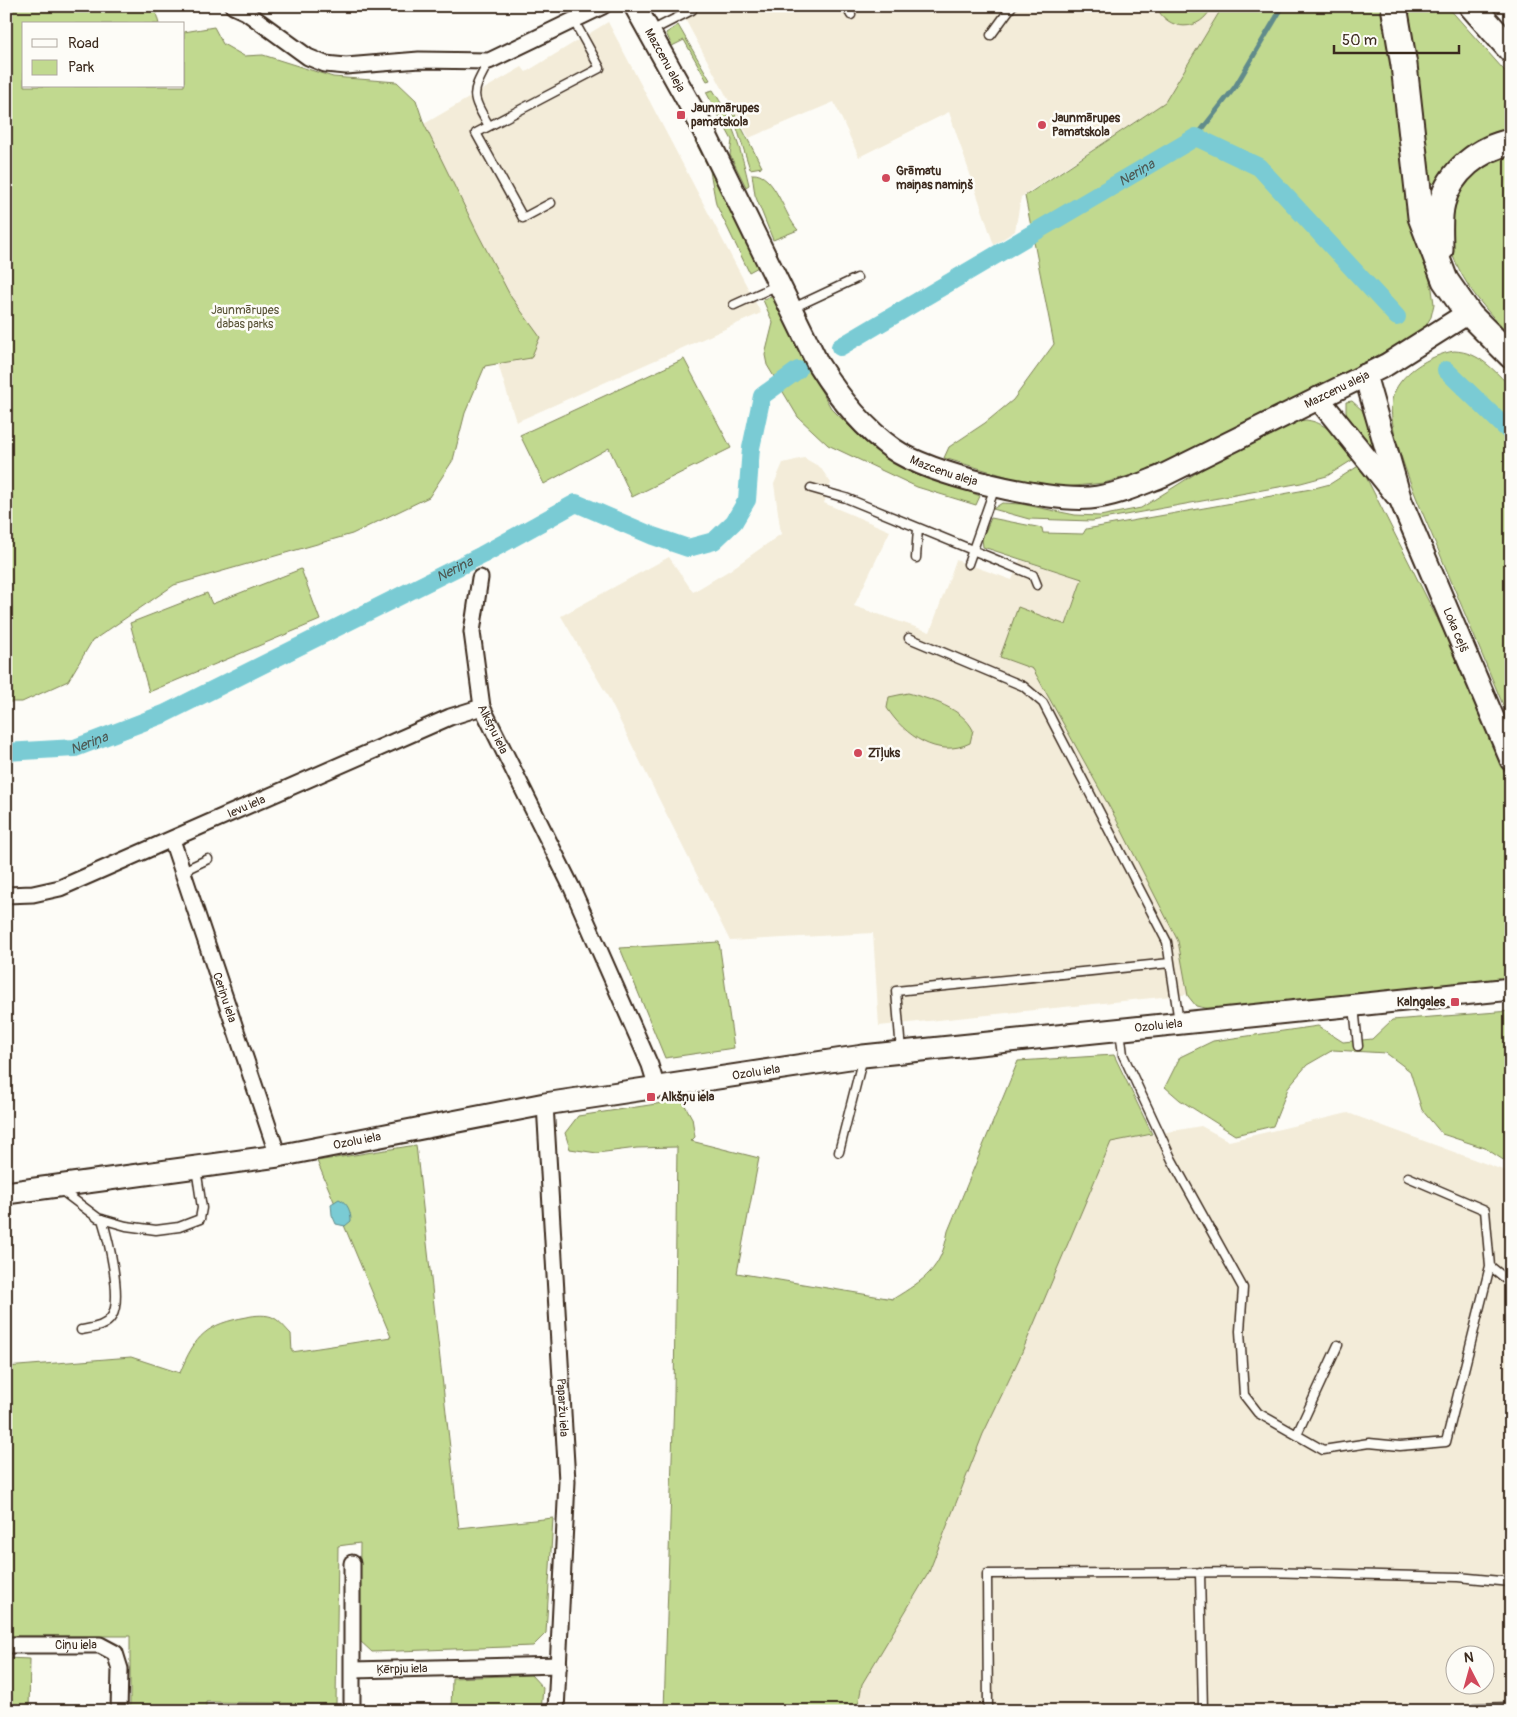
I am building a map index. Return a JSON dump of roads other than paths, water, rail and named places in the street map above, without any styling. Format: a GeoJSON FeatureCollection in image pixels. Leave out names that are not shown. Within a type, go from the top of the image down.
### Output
{"type":"FeatureCollection","features":[{"type":"Feature","properties":{"kind":"highway"},"geometry":{"type":"LineString","coordinates":[[1394,6],[1404,65],[1421,217],[1445,280],[1468,313]]}},
{"type":"Feature","properties":{"kind":"highway"},"geometry":{"type":"LineString","coordinates":[[1472,6],[1511,50]]}},
{"type":"Feature","properties":{"kind":"highway"},"geometry":{"type":"LineString","coordinates":[[1440,267],[1439,224],[1442,202],[1451,183],[1459,170],[1472,159],[1489,149],[1511,142]]}},
{"type":"Feature","properties":{"kind":"main road","name":"Mazcenu aleja"},"geometry":{"type":"LineString","coordinates":[[635,6],[708,139],[818,364],[835,390],[870,430],[908,458],[995,485],[1059,499],[1091,498],[1125,490],[1162,476],[1366,375],[1468,313]]}},
{"type":"Feature","properties":{"kind":"main road"},"geometry":{"type":"LineString","coordinates":[[1468,313],[1511,356]]}},
{"type":"Feature","properties":{"kind":"main road","name":"Loka ceļš"},"geometry":{"type":"LineString","coordinates":[[1366,375],[1401,501],[1511,760]]}},
{"type":"Feature","properties":{"kind":"main road","name":"Loka ceļš"},"geometry":{"type":"LineString","coordinates":[[1318,398],[1401,501]]}},
{"type":"Feature","properties":{"kind":"main road","name":"Ozolu iela"},"geometry":{"type":"LineString","coordinates":[[6,1193],[58,1188],[278,1156],[545,1104],[863,1056],[1119,1028],[1511,989]]}},
{"type":"Feature","properties":{"kind":"street"},"geometry":{"type":"LineString","coordinates":[[233,6],[246,12],[308,57],[325,64],[346,66],[419,60],[489,61],[574,21],[586,10],[603,6]]}},
{"type":"Feature","properties":{"kind":"street","name":"Alkšņu iela"},"geometry":{"type":"LineString","coordinates":[[480,578],[472,632],[482,707],[572,888],[650,1064],[657,1088]]}},
{"type":"Feature","properties":{"kind":"street","name":"Ievu iela"},"geometry":{"type":"LineString","coordinates":[[6,895],[33,894],[60,888],[442,721],[482,707]]}},
{"type":"Feature","properties":{"kind":"street","name":"Ceriņu iela"},"geometry":{"type":"LineString","coordinates":[[172,840],[278,1156]]}},
{"type":"Feature","properties":{"kind":"street","name":"Paparžu iela"},"geometry":{"type":"LineString","coordinates":[[545,1104],[567,1481],[556,1711]]}},
{"type":"Feature","properties":{"kind":"street"},"geometry":{"type":"LineString","coordinates":[[352,1563],[352,1711]]}},
{"type":"Feature","properties":{"kind":"street","name":"Ciņu iela"},"geometry":{"type":"LineString","coordinates":[[6,1645],[100,1645],[115,1653],[120,1669],[119,1711]]}},
{"type":"Feature","properties":{"kind":"street","name":"Ķērpju iela"},"geometry":{"type":"LineString","coordinates":[[352,1670],[559,1665]]}},
{"type":"Feature","properties":{"kind":"lane"},"geometry":{"type":"LineString","coordinates":[[846,6],[851,15]]}},
{"type":"Feature","properties":{"kind":"lane"},"geometry":{"type":"LineString","coordinates":[[992,34],[1012,6]]}},
{"type":"Feature","properties":{"kind":"lane"},"geometry":{"type":"LineString","coordinates":[[650,32],[692,10]]}},
{"type":"Feature","properties":{"kind":"lane"},"geometry":{"type":"LineString","coordinates":[[551,203],[523,218],[476,133],[600,68],[574,21]]}},
{"type":"Feature","properties":{"kind":"lane"},"geometry":{"type":"LineString","coordinates":[[489,61],[475,88],[475,101],[489,126]]}},
{"type":"Feature","properties":{"kind":"lane"},"geometry":{"type":"LineString","coordinates":[[791,309],[857,278]]}},
{"type":"Feature","properties":{"kind":"lane"},"geometry":{"type":"LineString","coordinates":[[734,305],[779,284]]}},
{"type":"Feature","properties":{"kind":"lane"},"geometry":{"type":"LineString","coordinates":[[968,564],[995,485]]}},
{"type":"Feature","properties":{"kind":"lane"},"geometry":{"type":"LineString","coordinates":[[811,488],[846,498],[974,549],[1033,575],[1037,585]]}},
{"type":"Feature","properties":{"kind":"lane"},"geometry":{"type":"LineString","coordinates":[[916,558],[918,528]]}},
{"type":"Feature","properties":{"kind":"lane"},"geometry":{"type":"LineString","coordinates":[[909,638],[1023,686],[1043,703],[1167,942],[1179,1022]]}},
{"type":"Feature","properties":{"kind":"lane"},"geometry":{"type":"LineString","coordinates":[[184,872],[208,858]]}},
{"type":"Feature","properties":{"kind":"lane"},"geometry":{"type":"LineString","coordinates":[[901,1052],[896,992],[1170,964]]}},
{"type":"Feature","properties":{"kind":"lane"},"geometry":{"type":"LineString","coordinates":[[1354,1004],[1358,1046]]}},
{"type":"Feature","properties":{"kind":"lane"},"geometry":{"type":"LineString","coordinates":[[1119,1028],[1123,1055],[1172,1160],[1243,1288],[1240,1331],[1244,1395],[1258,1413],[1323,1450],[1369,1443],[1400,1446],[1446,1442],[1490,1266],[1485,1210],[1408,1177]]}},
{"type":"Feature","properties":{"kind":"lane"},"geometry":{"type":"LineString","coordinates":[[839,1152],[863,1056]]}},
{"type":"Feature","properties":{"kind":"lane"},"geometry":{"type":"LineString","coordinates":[[58,1188],[79,1205],[102,1219],[126,1226],[156,1230],[180,1227],[200,1219],[202,1208],[196,1168]]}},
{"type":"Feature","properties":{"kind":"lane"},"geometry":{"type":"LineString","coordinates":[[81,1330],[102,1326],[112,1316],[116,1299],[113,1265],[102,1219]]}},
{"type":"Feature","properties":{"kind":"lane"},"geometry":{"type":"LineString","coordinates":[[1490,1266],[1511,1283]]}},
{"type":"Feature","properties":{"kind":"lane"},"geometry":{"type":"LineString","coordinates":[[1297,1434],[1338,1346]]}},
{"type":"Feature","properties":{"kind":"lane"},"geometry":{"type":"LineString","coordinates":[[988,1711],[987,1574],[1200,1572],[1458,1577],[1511,1582]]}},
{"type":"Feature","properties":{"kind":"lane"},"geometry":{"type":"LineString","coordinates":[[1200,1572],[1203,1711]]}},
{"type":"Feature","properties":{"kind":"lane"},"geometry":{"type":"LineString","coordinates":[[1475,1708],[1511,1707]]}},
{"type":"Feature","properties":{"kind":"water"},"geometry":{"type":"Polygon","coordinates":[[[339,1199],[347,1205],[350,1214],[351,1221],[345,1226],[336,1224],[332,1215],[331,1204],[339,1199]]]}},
{"type":"Feature","properties":{"kind":"waterway"},"geometry":{"type":"LineString","coordinates":[[1196,137],[1235,87],[1283,6]]}},
{"type":"Feature","properties":{"kind":"waterway","name":"Neriņa"},"geometry":{"type":"LineString","coordinates":[[840,347],[1196,137],[1259,167],[1397,317]]}},
{"type":"Feature","properties":{"kind":"waterway","name":"Neriņa"},"geometry":{"type":"LineString","coordinates":[[6,752],[75,748],[164,714],[482,555],[576,503],[653,536],[688,548],[714,541],[734,522],[747,500],[751,448],[762,396],[798,370]]}},
{"type":"Feature","properties":{"kind":"waterway","name":"Neriņa"},"geometry":{"type":"LineString","coordinates":[[1446,370],[1511,433]]}},
{"type":"Feature","properties":{"kind":"place","name":"Jaunmārupes pamatskola"},"geometry":{"type":"Point","coordinates":[681,115]}},
{"type":"Feature","properties":{"kind":"place","name":"Jaunmārupes Pamatskola"},"geometry":{"type":"Point","coordinates":[1042,125]}},
{"type":"Feature","properties":{"kind":"place","name":"Grāmatu maiņas namiņš"},"geometry":{"type":"Point","coordinates":[886,178]}},
{"type":"Feature","properties":{"kind":"place","name":"Zīļuks"},"geometry":{"type":"Point","coordinates":[858,753]}},
{"type":"Feature","properties":{"kind":"place","name":"Kalngales"},"geometry":{"type":"Point","coordinates":[1455,1002]}},
{"type":"Feature","properties":{"kind":"place","name":"Alkšņu iela"},"geometry":{"type":"Point","coordinates":[651,1097]}},
{"type":"Feature","properties":{"kind":"park label","name":"Jaunmārupes dabas parks"},"geometry":{"type":"Point","coordinates":[245,317]}}]}
